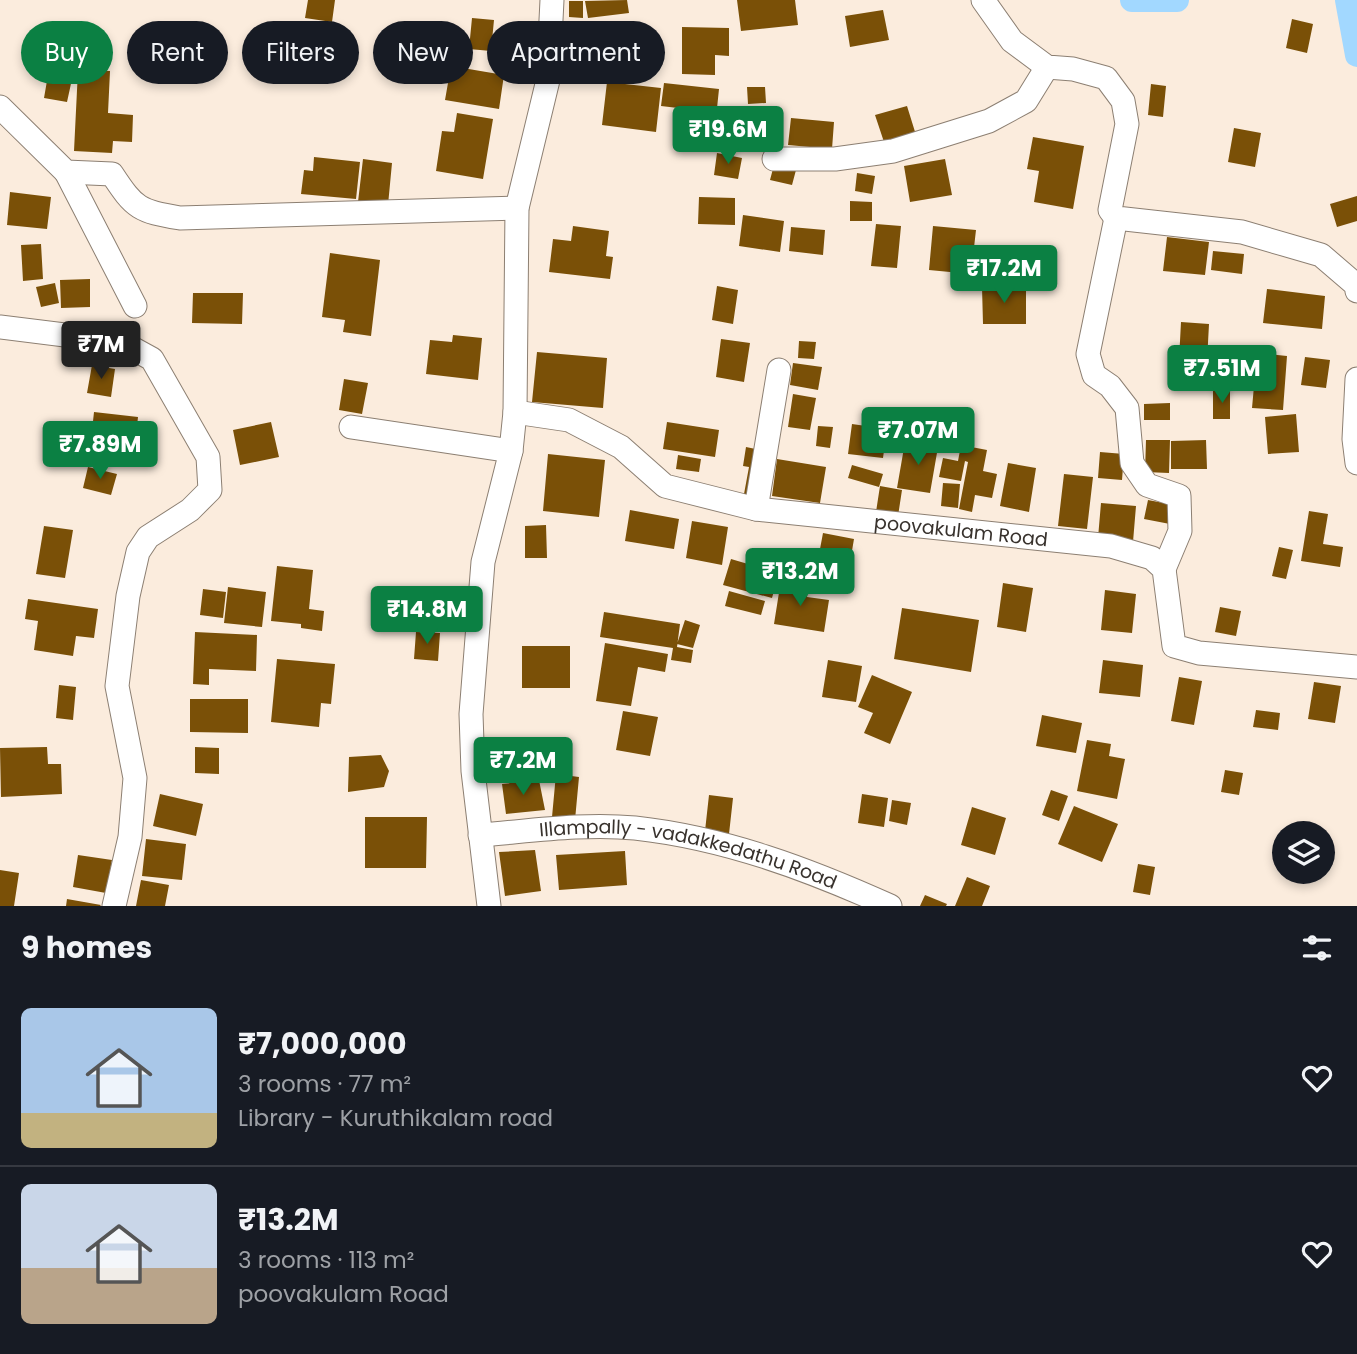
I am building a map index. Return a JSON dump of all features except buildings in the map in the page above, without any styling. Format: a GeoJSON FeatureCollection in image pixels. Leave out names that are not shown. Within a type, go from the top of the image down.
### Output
{"type":"FeatureCollection","features":[{"type":"Feature","properties":{"kind":"street"},"geometry":{"type":"LineString","coordinates":[[489,906],[473,771],[471,714],[483,562],[512,451],[515,412],[517,208],[548,80],[552,0]]}},
{"type":"Feature","properties":{"kind":"street"},"geometry":{"type":"LineString","coordinates":[[983,0],[1012,41],[1047,67],[1073,69],[1106,78],[1124,101],[1127,124],[1110,210],[1116,218],[1242,232],[1321,256],[1356,285],[1357,291]]}},
{"type":"Feature","properties":{"kind":"street"},"geometry":{"type":"LineString","coordinates":[[774,159],[835,159],[893,151],[989,121],[1027,102],[1047,67]]}},
{"type":"Feature","properties":{"kind":"street"},"geometry":{"type":"LineString","coordinates":[[0,107],[66,172],[135,306]]}},
{"type":"Feature","properties":{"kind":"street"},"geometry":{"type":"LineString","coordinates":[[66,172],[112,174],[131,203],[142,209],[180,218],[517,208]]}},
{"type":"Feature","properties":{"kind":"street"},"geometry":{"type":"LineString","coordinates":[[1116,218],[1088,354],[1094,375],[1111,386],[1127,408],[1132,464],[1147,485],[1179,496],[1180,531],[1164,569],[1174,646],[1199,653],[1357,667]]}},
{"type":"Feature","properties":{"kind":"street"},"geometry":{"type":"LineString","coordinates":[[0,327],[121,342],[152,359],[208,457],[209,489],[190,510],[148,537],[138,552],[128,596],[117,686],[135,778],[131,838],[114,906]]}},
{"type":"Feature","properties":{"kind":"street"},"geometry":{"type":"LineString","coordinates":[[756,509],[779,370]]}},
{"type":"Feature","properties":{"kind":"street"},"geometry":{"type":"LineString","coordinates":[[1357,379],[1354,439],[1357,463]]}},
{"type":"Feature","properties":{"kind":"street","name":"poovakulam Road"},"geometry":{"type":"LineString","coordinates":[[515,412],[569,420],[621,447],[665,486],[756,509],[1111,546],[1152,558],[1164,569]]}},
{"type":"Feature","properties":{"kind":"street"},"geometry":{"type":"LineString","coordinates":[[351,427],[512,451]]}},
{"type":"Feature","properties":{"kind":"street","name":"Illampally - vadakkedathu Road"},"geometry":{"type":"LineString","coordinates":[[480,835],[633,828],[687,836],[781,860],[890,906]]}},
{"type":"Feature","properties":{"kind":"waterway"},"geometry":{"type":"LineString","coordinates":[[1132,0],[1177,0]]}},
{"type":"Feature","properties":{"kind":"waterway"},"geometry":{"type":"LineString","coordinates":[[1347,0],[1357,55]]}}]}
